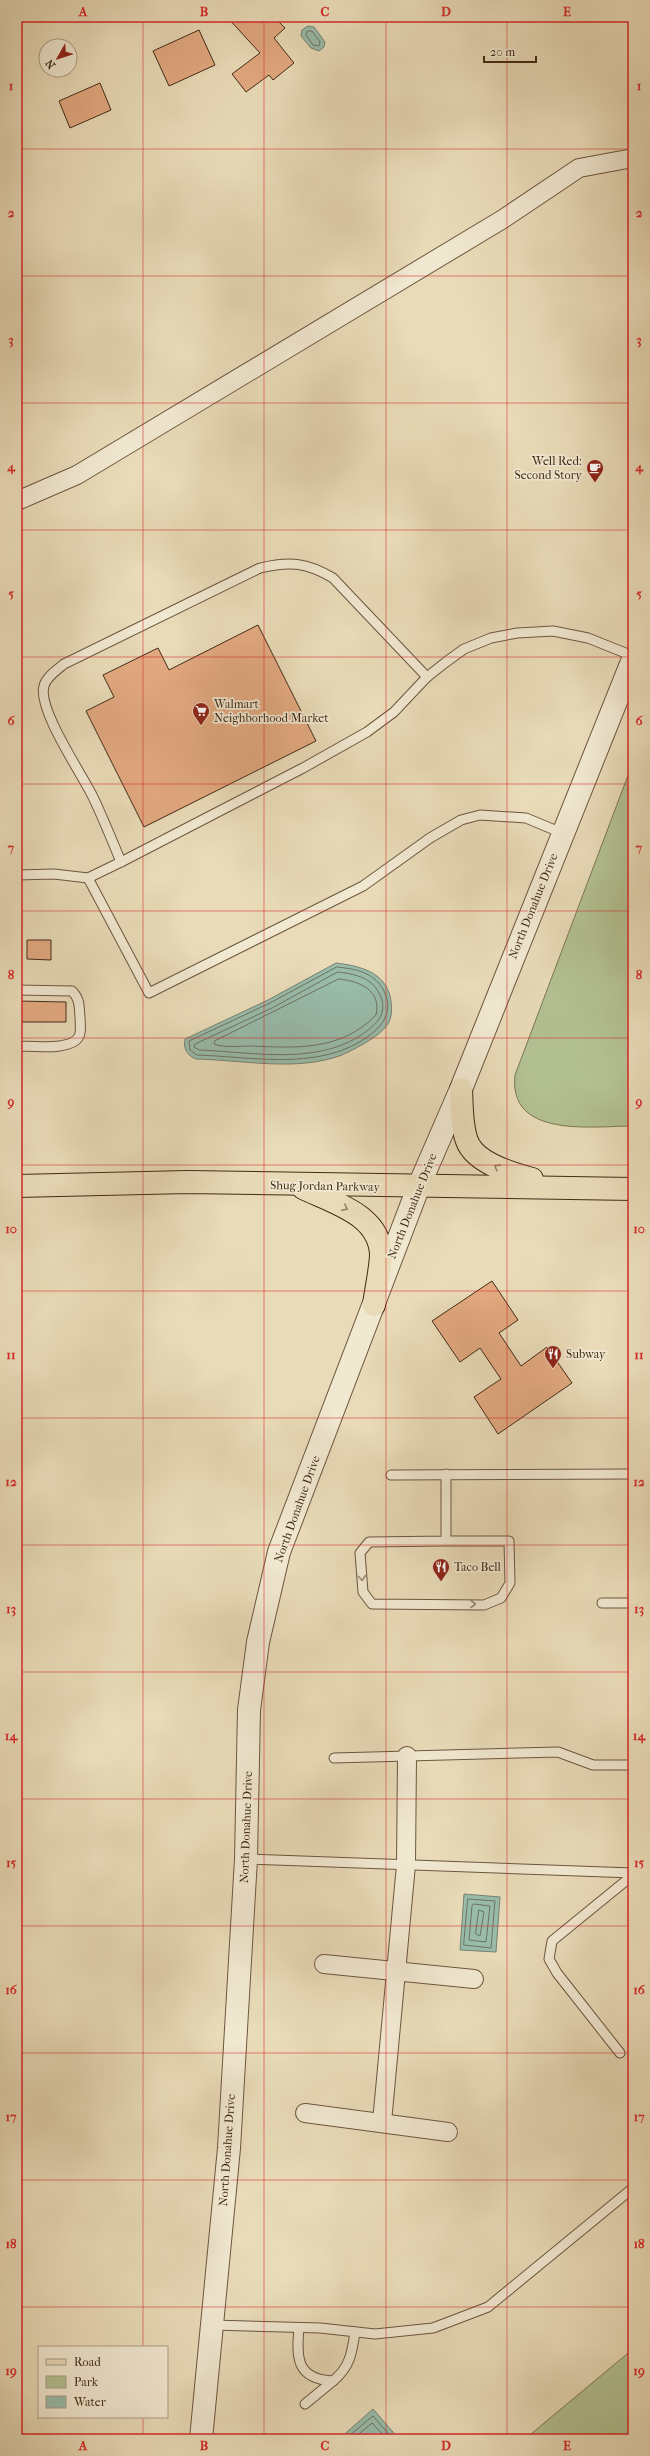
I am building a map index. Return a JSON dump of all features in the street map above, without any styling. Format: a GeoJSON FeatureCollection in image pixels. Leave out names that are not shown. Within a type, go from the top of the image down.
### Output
{"type":"FeatureCollection","features":[{"type":"Feature","properties":{"kind":"main road"},"geometry":{"type":"LineString","coordinates":[[461,1089],[464,1130],[468,1143],[483,1159],[505,1172],[560,1188]]}},
{"type":"Feature","properties":{"kind":"main road","name":"Shug Jordan Parkway"},"geometry":{"type":"LineString","coordinates":[[17,1186],[187,1182],[418,1188],[469,1186],[633,1189]]}},
{"type":"Feature","properties":{"kind":"main road"},"geometry":{"type":"LineString","coordinates":[[297,1185],[359,1215],[371,1226],[379,1239],[381,1256],[374,1305]]}},
{"type":"Feature","properties":{"kind":"street"},"geometry":{"type":"LineString","coordinates":[[17,501],[77,475],[502,219],[579,168],[633,158]]}},
{"type":"Feature","properties":{"kind":"street","name":"North Donahue Drive"},"geometry":{"type":"LineString","coordinates":[[201,2439],[229,2148],[246,1859],[249,1710],[260,1634],[279,1552],[418,1188],[461,1089],[562,833],[633,659]]}},
{"type":"Feature","properties":{"kind":"street"},"geometry":{"type":"LineString","coordinates":[[382,2122],[406,1865],[407,1756]]}},
{"type":"Feature","properties":{"kind":"street"},"geometry":{"type":"LineString","coordinates":[[324,1964],[474,1979]]}},
{"type":"Feature","properties":{"kind":"street"},"geometry":{"type":"LineString","coordinates":[[305,2113],[382,2122],[448,2132]]}},
{"type":"Feature","properties":{"kind":"lane"},"geometry":{"type":"LineString","coordinates":[[121,862],[93,797],[48,714],[43,699],[44,686],[50,676],[64,664],[260,568],[281,563],[300,564],[318,569],[333,578],[426,677]]}},
{"type":"Feature","properties":{"kind":"lane"},"geometry":{"type":"LineString","coordinates":[[17,875],[54,874],[88,878],[121,862],[303,768],[367,732],[394,712],[426,677],[464,649],[490,638],[517,632],[553,631],[588,638],[633,656]]}},
{"type":"Feature","properties":{"kind":"lane"},"geometry":{"type":"LineString","coordinates":[[88,878],[149,993],[363,886],[430,838],[461,820],[480,815],[526,818],[562,833]]}},
{"type":"Feature","properties":{"kind":"lane"},"geometry":{"type":"LineString","coordinates":[[17,990],[72,991],[77,996],[79,1003],[80,1034],[74,1043],[66,1046],[17,1046]]}},
{"type":"Feature","properties":{"kind":"lane"},"geometry":{"type":"LineString","coordinates":[[446,1474],[446,1541]]}},
{"type":"Feature","properties":{"kind":"lane"},"geometry":{"type":"LineString","coordinates":[[391,1475],[633,1474]]}},
{"type":"Feature","properties":{"kind":"lane"},"geometry":{"type":"LineString","coordinates":[[446,1541],[509,1541],[510,1583],[501,1598],[484,1605],[372,1604],[364,1592],[360,1553],[369,1542],[446,1541]]}},
{"type":"Feature","properties":{"kind":"lane"},"geometry":{"type":"LineString","coordinates":[[602,1603],[633,1603]]}},
{"type":"Feature","properties":{"kind":"lane"},"geometry":{"type":"LineString","coordinates":[[334,1758],[558,1752],[594,1765],[633,1765]]}},
{"type":"Feature","properties":{"kind":"lane"},"geometry":{"type":"LineString","coordinates":[[246,1859],[633,1874]]}},
{"type":"Feature","properties":{"kind":"lane"},"geometry":{"type":"LineString","coordinates":[[620,2052],[557,1973],[549,1959],[552,1941],[633,1874]]}},
{"type":"Feature","properties":{"kind":"lane"},"geometry":{"type":"LineString","coordinates":[[212,2325],[299,2328],[375,2334],[433,2328],[488,2307],[633,2188]]}},
{"type":"Feature","properties":{"kind":"lane"},"geometry":{"type":"LineString","coordinates":[[299,2328],[298,2360],[306,2373],[317,2380],[333,2382]]}},
{"type":"Feature","properties":{"kind":"lane"},"geometry":{"type":"LineString","coordinates":[[305,2404],[343,2373],[350,2361],[355,2332]]}},
{"type":"Feature","properties":{"kind":"green space"},"geometry":{"type":"Polygon","coordinates":[[[633,762],[633,1126],[576,1127],[556,1124],[539,1119],[525,1110],[516,1096],[515,1075],[633,762]]]}},
{"type":"Feature","properties":{"kind":"green space"},"geometry":{"type":"Polygon","coordinates":[[[633,2349],[633,2439],[525,2439],[633,2349]]]}},
{"type":"Feature","properties":{"kind":"water"},"geometry":{"type":"Polygon","coordinates":[[[308,26],[314,27],[325,42],[324,47],[319,51],[311,48],[301,36],[302,30],[308,26]]]}},
{"type":"Feature","properties":{"kind":"water"},"geometry":{"type":"Polygon","coordinates":[[[336,963],[354,966],[371,972],[384,983],[391,1001],[391,1017],[386,1027],[375,1037],[342,1055],[307,1063],[270,1064],[196,1059],[190,1056],[186,1051],[185,1039],[268,1000],[336,963]]]}},
{"type":"Feature","properties":{"kind":"water"},"geometry":{"type":"Polygon","coordinates":[[[464,1894],[500,1897],[496,1952],[460,1950],[464,1894]]]}},
{"type":"Feature","properties":{"kind":"water"},"geometry":{"type":"Polygon","coordinates":[[[373,2409],[399,2439],[339,2439],[373,2409]]]}},
{"type":"Feature","properties":{"kind":"building"},"geometry":{"type":"Polygon","coordinates":[[[227,17],[274,17],[285,28],[274,38],[294,63],[273,80],[269,75],[246,92],[232,74],[260,53],[227,17]]]}},
{"type":"Feature","properties":{"kind":"building"},"geometry":{"type":"Polygon","coordinates":[[[199,30],[215,65],[169,86],[153,51],[199,30]]]}},
{"type":"Feature","properties":{"kind":"building"},"geometry":{"type":"Polygon","coordinates":[[[100,83],[111,110],[70,128],[59,101],[100,83]]]}},
{"type":"Feature","properties":{"kind":"building","name":"Walmart Neighborhood Market"},"geometry":{"type":"Polygon","coordinates":[[[258,625],[316,741],[144,827],[86,711],[114,697],[103,675],[158,648],[169,670],[258,625]]]}},
{"type":"Feature","properties":{"kind":"building"},"geometry":{"type":"Polygon","coordinates":[[[27,940],[51,940],[51,960],[27,959],[27,940]]]}},
{"type":"Feature","properties":{"kind":"building"},"geometry":{"type":"Polygon","coordinates":[[[17,1001],[66,1002],[66,1022],[17,1022],[17,1001]]]}},
{"type":"Feature","properties":{"kind":"building"},"geometry":{"type":"Polygon","coordinates":[[[492,1281],[518,1320],[499,1333],[521,1366],[547,1347],[572,1383],[498,1434],[474,1397],[501,1379],[480,1348],[460,1362],[432,1321],[492,1281]]]}},
{"type":"Feature","properties":{"kind":"place","name":"Well Red: Second Story"},"geometry":{"type":"Point","coordinates":[595,483]}},
{"type":"Feature","properties":{"kind":"place","name":"Walmart Neighborhood Market"},"geometry":{"type":"Point","coordinates":[201,726]}},
{"type":"Feature","properties":{"kind":"place","name":"Subway"},"geometry":{"type":"Point","coordinates":[553,1369]}},
{"type":"Feature","properties":{"kind":"place","name":"Taco Bell"},"geometry":{"type":"Point","coordinates":[441,1582]}}]}
